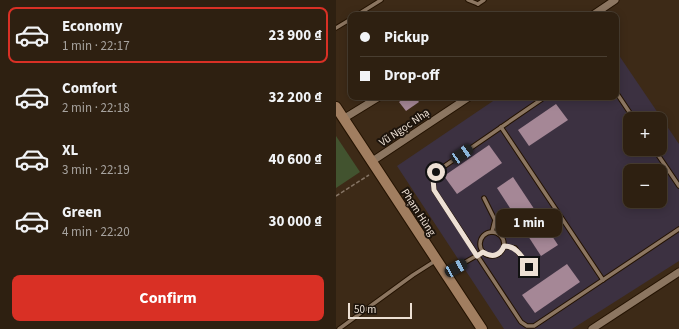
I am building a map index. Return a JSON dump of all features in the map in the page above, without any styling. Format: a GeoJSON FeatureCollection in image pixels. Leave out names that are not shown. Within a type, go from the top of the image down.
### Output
{"type":"FeatureCollection","features":[{"type":"Feature","properties":{"kind":"street"},"geometry":{"type":"LineString","coordinates":[[598,12],[616,0]]}},
{"type":"Feature","properties":{"kind":"street"},"geometry":{"type":"LineString","coordinates":[[343,119],[374,100]]}},
{"type":"Feature","properties":{"kind":"street","name":"Vũ Ngọc Nhạ"},"geometry":{"type":"LineString","coordinates":[[374,166],[465,100]]}},
{"type":"Feature","properties":{"kind":"street","name":"Phạm Hùng"},"geometry":{"type":"LineString","coordinates":[[336,107],[482,329]]}},
{"type":"Feature","properties":{"kind":"street"},"geometry":{"type":"LineString","coordinates":[[592,329],[679,272]]}},
{"type":"Feature","properties":{"kind":"lane"},"geometry":{"type":"LineString","coordinates":[[362,12],[381,0]]}},
{"type":"Feature","properties":{"kind":"lane"},"geometry":{"type":"LineString","coordinates":[[468,0],[478,4]]}},
{"type":"Feature","properties":{"kind":"lane"},"geometry":{"type":"LineString","coordinates":[[474,0],[478,4]]}},
{"type":"Feature","properties":{"kind":"lane"},"geometry":{"type":"LineString","coordinates":[[478,4],[484,0]]}},
{"type":"Feature","properties":{"kind":"lane"},"geometry":{"type":"LineString","coordinates":[[336,28],[348,21]]}},
{"type":"Feature","properties":{"kind":"lane"},"geometry":{"type":"LineString","coordinates":[[619,96],[629,112]]}},
{"type":"Feature","properties":{"kind":"lane"},"geometry":{"type":"LineString","coordinates":[[541,100],[436,172],[433,179],[434,190],[521,322],[526,326],[534,326],[679,229]]}},
{"type":"Feature","properties":{"kind":"lane"},"geometry":{"type":"LineString","coordinates":[[501,127],[603,280]]}},
{"type":"Feature","properties":{"kind":"lane"},"geometry":{"type":"LineString","coordinates":[[659,156],[679,186]]}},
{"type":"Feature","properties":{"kind":"lane"},"geometry":{"type":"LineString","coordinates":[[484,198],[495,220],[492,232]]}},
{"type":"Feature","properties":{"kind":"lane"},"geometry":{"type":"LineString","coordinates":[[492,232],[498,234],[503,239],[504,246],[501,252],[496,256],[489,256],[483,252],[480,246],[481,239],[485,234],[492,232]]}},
{"type":"Feature","properties":{"kind":"lane"},"geometry":{"type":"LineString","coordinates":[[504,246],[515,248],[529,267]]}},
{"type":"Feature","properties":{"kind":"lane"},"geometry":{"type":"LineString","coordinates":[[445,274],[483,252]]}},
{"type":"Feature","properties":{"kind":"lane"},"geometry":{"type":"LineString","coordinates":[[339,329],[413,275],[436,261]]}},
{"type":"Feature","properties":{"kind":"path"},"geometry":{"type":"LineString","coordinates":[[336,196],[374,166]]}},
{"type":"Feature","properties":{"kind":"shaded area"},"geometry":{"type":"Polygon","coordinates":[[[619,55],[657,112],[623,112],[623,156],[667,156],[667,126],[679,144],[679,261],[572,329],[504,329],[397,166],[495,100],[619,100],[619,55]]]}},
{"type":"Feature","properties":{"kind":"green space"},"geometry":{"type":"Polygon","coordinates":[[[336,136],[360,172],[336,188],[336,136]]]}},
{"type":"Feature","properties":{"kind":"building"},"geometry":{"type":"Polygon","coordinates":[[[402,100],[417,100],[419,102],[406,111],[399,102],[402,100]]]}},
{"type":"Feature","properties":{"kind":"building"},"geometry":{"type":"Polygon","coordinates":[[[556,104],[568,120],[529,146],[518,130],[556,104]]]}},
{"type":"Feature","properties":{"kind":"building"},"geometry":{"type":"Polygon","coordinates":[[[489,145],[502,163],[457,194],[444,176],[489,145]]]}},
{"type":"Feature","properties":{"kind":"building"},"geometry":{"type":"Polygon","coordinates":[[[513,177],[558,245],[541,256],[497,188],[513,177]]]}},
{"type":"Feature","properties":{"kind":"building"},"geometry":{"type":"Polygon","coordinates":[[[567,264],[580,282],[535,313],[522,295],[567,264]]]}},
{"type":"Feature","properties":{"kind":"route"},"geometry":{"type":"LineString","coordinates":[[436,172],[433,179],[434,190],[477,256],[483,252],[489,256],[496,256],[501,252],[504,246],[510,246],[515,248],[529,267]]}}]}
